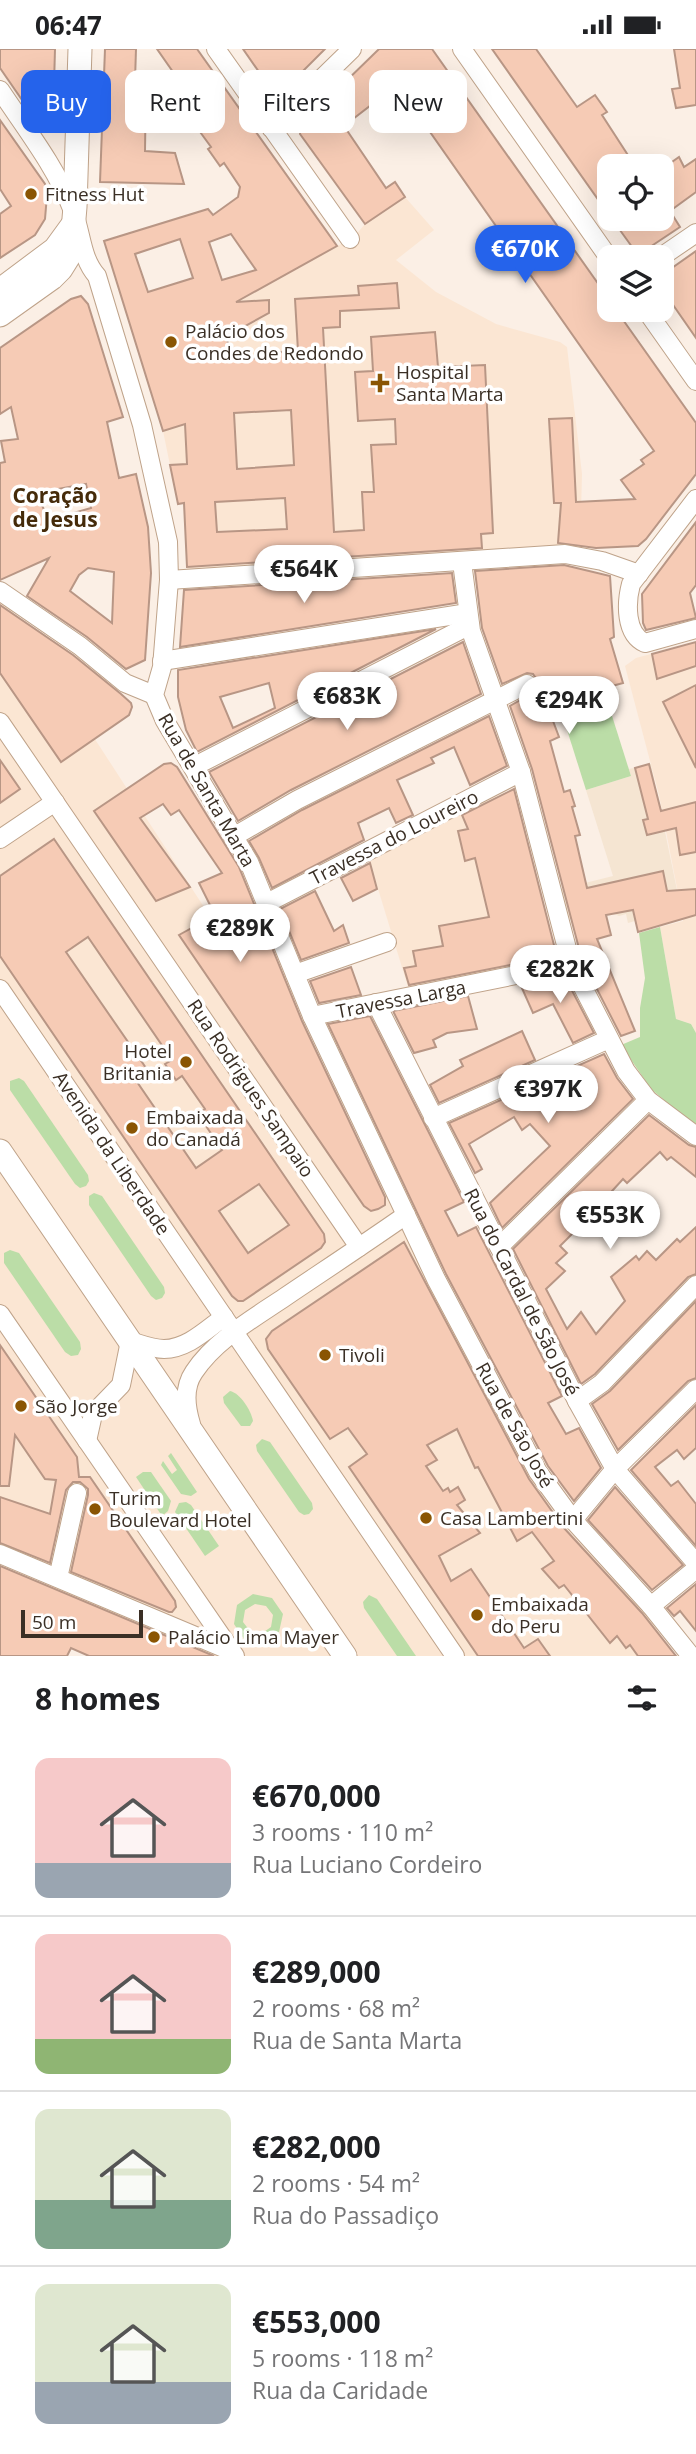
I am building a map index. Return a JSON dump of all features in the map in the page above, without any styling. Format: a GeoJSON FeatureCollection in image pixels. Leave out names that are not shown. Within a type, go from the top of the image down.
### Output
{"type":"FeatureCollection","features":[{"type":"Feature","properties":{"kind":"main road"},"geometry":{"type":"LineString","coordinates":[[0,315],[46,270],[72,220],[80,49]]}},
{"type":"Feature","properties":{"kind":"main road"},"geometry":{"type":"LineString","coordinates":[[0,290],[46,270]]}},
{"type":"Feature","properties":{"kind":"main road"},"geometry":{"type":"LineString","coordinates":[[0,1151],[345,1656]]}},
{"type":"Feature","properties":{"kind":"street"},"geometry":{"type":"LineString","coordinates":[[216,49],[239,82]]}},
{"type":"Feature","properties":{"kind":"street"},"geometry":{"type":"LineString","coordinates":[[330,70],[352,49]]}},
{"type":"Feature","properties":{"kind":"street"},"geometry":{"type":"LineString","coordinates":[[462,49],[600,245]]}},
{"type":"Feature","properties":{"kind":"street","name":"Rua de Santa Marta"},"geometry":{"type":"LineString","coordinates":[[0,90],[51,166],[87,266],[97,277],[142,425],[168,542],[169,580],[162,661],[154,695],[165,721],[249,862],[312,1016],[436,1279]]}},
{"type":"Feature","properties":{"kind":"street"},"geometry":{"type":"LineString","coordinates":[[275,133],[351,239]]}},
{"type":"Feature","properties":{"kind":"street"},"geometry":{"type":"LineString","coordinates":[[674,248],[696,233]]}},
{"type":"Feature","properties":{"kind":"street"},"geometry":{"type":"LineString","coordinates":[[654,322],[696,381]]}},
{"type":"Feature","properties":{"kind":"street"},"geometry":{"type":"LineString","coordinates":[[696,499],[631,584],[628,599],[630,625],[637,638],[645,643],[696,629]]}},
{"type":"Feature","properties":{"kind":"street"},"geometry":{"type":"LineString","coordinates":[[169,580],[573,554],[639,574]]}},
{"type":"Feature","properties":{"kind":"street"},"geometry":{"type":"LineString","coordinates":[[462,562],[469,619],[521,772],[571,964],[626,1071],[648,1100],[696,1136]]}},
{"type":"Feature","properties":{"kind":"street"},"geometry":{"type":"LineString","coordinates":[[0,591],[80,646],[125,683],[154,695]]}},
{"type":"Feature","properties":{"kind":"street"},"geometry":{"type":"LineString","coordinates":[[162,661],[469,619]]}},
{"type":"Feature","properties":{"kind":"street"},"geometry":{"type":"LineString","coordinates":[[193,767],[469,619]]}},
{"type":"Feature","properties":{"kind":"street"},"geometry":{"type":"LineString","coordinates":[[233,837],[297,800],[527,684]]}},
{"type":"Feature","properties":{"kind":"street","name":"Rua Rodrigues Sampaio"},"geometry":{"type":"LineString","coordinates":[[0,722],[359,1247]]}},
{"type":"Feature","properties":{"kind":"street","name":"Travessa do Loureiro"},"geometry":{"type":"LineString","coordinates":[[267,903],[521,772]]}},
{"type":"Feature","properties":{"kind":"street"},"geometry":{"type":"LineString","coordinates":[[0,839],[55,802]]}},
{"type":"Feature","properties":{"kind":"street"},"geometry":{"type":"LineString","coordinates":[[295,974],[387,942]]}},
{"type":"Feature","properties":{"kind":"street","name":"Travessa Larga"},"geometry":{"type":"LineString","coordinates":[[312,1016],[571,964]]}},
{"type":"Feature","properties":{"kind":"street","name":"Avenida da Liberdade"},"geometry":{"type":"LineString","coordinates":[[0,989],[456,1656]]}},
{"type":"Feature","properties":{"kind":"street","name":"Rua do Cardal de São José"},"geometry":{"type":"LineString","coordinates":[[376,1003],[577,1401],[615,1469],[696,1563]]}},
{"type":"Feature","properties":{"kind":"street"},"geometry":{"type":"LineString","coordinates":[[433,1118],[609,1039]]}},
{"type":"Feature","properties":{"kind":"street"},"geometry":{"type":"LineString","coordinates":[[499,1247],[648,1100]]}},
{"type":"Feature","properties":{"kind":"street"},"geometry":{"type":"LineString","coordinates":[[87,1441],[93,1414],[121,1385],[130,1341],[162,1349],[186,1344],[229,1324],[406,1216]]}},
{"type":"Feature","properties":{"kind":"street","name":"Rua de São José"},"geometry":{"type":"LineString","coordinates":[[436,1279],[538,1472],[573,1520],[651,1606],[691,1656]]}},
{"type":"Feature","properties":{"kind":"street"},"geometry":{"type":"LineString","coordinates":[[577,1401],[602,1383],[696,1285]]}},
{"type":"Feature","properties":{"kind":"street"},"geometry":{"type":"LineString","coordinates":[[0,1314],[233,1653]]}},
{"type":"Feature","properties":{"kind":"street"},"geometry":{"type":"LineString","coordinates":[[193,1433],[186,1405],[187,1388],[192,1374],[229,1324]]}},
{"type":"Feature","properties":{"kind":"street"},"geometry":{"type":"LineString","coordinates":[[573,1520],[615,1469],[696,1389]]}},
{"type":"Feature","properties":{"kind":"street"},"geometry":{"type":"LineString","coordinates":[[58,1578],[77,1493]]}},
{"type":"Feature","properties":{"kind":"street"},"geometry":{"type":"LineString","coordinates":[[0,1554],[233,1653]]}},
{"type":"Feature","properties":{"kind":"street"},"geometry":{"type":"LineString","coordinates":[[651,1606],[696,1569]]}},
{"type":"Feature","properties":{"kind":"shaded area","name":"Hospital Santa Marta"},"geometry":{"type":"Polygon","coordinates":[[[405,197],[434,230],[396,260],[436,292],[496,324],[560,342],[567,347],[582,474],[580,550],[187,570],[184,504],[178,504],[163,431],[185,424],[205,319],[354,237],[365,224],[405,197]]]}},
{"type":"Feature","properties":{"kind":"shaded area"},"geometry":{"type":"Polygon","coordinates":[[[0,593],[404,1215],[511,1437],[557,1518],[643,1610],[675,1656],[90,1656],[0,1510],[0,593]]]}},
{"type":"Feature","properties":{"kind":"shaded area"},"geometry":{"type":"Polygon","coordinates":[[[696,642],[696,1033],[691,1024],[676,1019],[660,927],[683,919],[659,795],[625,666],[636,658],[696,642]]]}},
{"type":"Feature","properties":{"kind":"shaded area"},"geometry":{"type":"Polygon","coordinates":[[[651,764],[683,919],[638,932],[635,921],[628,923],[626,914],[619,916],[604,910],[564,920],[557,890],[613,876],[586,790],[631,776],[629,769],[651,764]]]}},
{"type":"Feature","properties":{"kind":"shaded area"},"geometry":{"type":"Polygon","coordinates":[[[506,792],[509,793],[551,955],[545,962],[408,987],[368,856],[506,792]]]}},
{"type":"Feature","properties":{"kind":"green space"},"geometry":{"type":"Polygon","coordinates":[[[607,700],[631,776],[586,790],[562,714],[607,700]]]}},
{"type":"Feature","properties":{"kind":"green space"},"geometry":{"type":"Polygon","coordinates":[[[660,927],[676,1019],[691,1024],[696,1033],[696,1127],[651,1089],[621,1045],[640,1037],[640,1008],[645,978],[639,933],[660,927]]]}},
{"type":"Feature","properties":{"kind":"green space"},"geometry":{"type":"Polygon","coordinates":[[[19,1078],[24,1081],[88,1175],[86,1186],[80,1188],[75,1184],[10,1090],[10,1081],[19,1078]]]}},
{"type":"Feature","properties":{"kind":"green space"},"geometry":{"type":"Polygon","coordinates":[[[94,1193],[102,1196],[164,1287],[162,1298],[156,1300],[151,1296],[89,1205],[89,1196],[94,1193]]]}},
{"type":"Feature","properties":{"kind":"green space"},"geometry":{"type":"Polygon","coordinates":[[[10,1250],[19,1253],[80,1342],[78,1355],[71,1356],[65,1352],[4,1263],[4,1253],[10,1250]]]}},
{"type":"Feature","properties":{"kind":"green space"},"geometry":{"type":"Polygon","coordinates":[[[230,1391],[238,1395],[247,1407],[253,1421],[250,1426],[241,1426],[224,1403],[223,1397],[230,1391]]]}},
{"type":"Feature","properties":{"kind":"green space"},"geometry":{"type":"Polygon","coordinates":[[[262,1439],[270,1442],[312,1503],[313,1509],[309,1514],[299,1512],[257,1451],[256,1445],[262,1439]]]}},
{"type":"Feature","properties":{"kind":"green space"},"geometry":{"type":"Polygon","coordinates":[[[171,1453],[197,1492],[191,1496],[181,1494],[161,1465],[163,1461],[172,1474],[177,1470],[168,1456],[171,1453]]]}},
{"type":"Feature","properties":{"kind":"green space"},"geometry":{"type":"Polygon","coordinates":[[[143,1472],[151,1472],[171,1501],[168,1511],[162,1516],[136,1477],[143,1472]]]}},
{"type":"Feature","properties":{"kind":"green space"},"geometry":{"type":"Polygon","coordinates":[[[186,1502],[191,1505],[219,1546],[205,1556],[175,1512],[179,1503],[186,1502]]]}},
{"type":"Feature","properties":{"kind":"green space"},"geometry":{"type":"Polygon","coordinates":[[[253,1594],[272,1598],[283,1614],[279,1632],[263,1643],[244,1639],[234,1624],[237,1605],[253,1594]],[[255,1604],[245,1610],[243,1622],[250,1631],[261,1634],[271,1627],[273,1615],[266,1606],[255,1604]]]}},
{"type":"Feature","properties":{"kind":"green space"},"geometry":{"type":"Polygon","coordinates":[[[369,1595],[377,1599],[416,1656],[397,1656],[364,1608],[363,1602],[369,1595]]]}},
{"type":"Feature","properties":{"kind":"building"},"geometry":{"type":"Polygon","coordinates":[[[0,49],[55,49],[54,70],[21,70],[21,98],[0,68],[0,49]]]}},
{"type":"Feature","properties":{"kind":"building"},"geometry":{"type":"Polygon","coordinates":[[[105,49],[136,49],[135,70],[125,70],[125,133],[145,133],[145,151],[175,153],[184,184],[100,182],[102,133],[111,133],[111,70],[104,70],[105,49]]]}},
{"type":"Feature","properties":{"kind":"building"},"geometry":{"type":"Polygon","coordinates":[[[157,49],[197,49],[212,70],[172,70],[157,49]]]}},
{"type":"Feature","properties":{"kind":"building"},"geometry":{"type":"Polygon","coordinates":[[[243,49],[325,49],[304,70],[258,70],[243,49]]]}},
{"type":"Feature","properties":{"kind":"building"},"geometry":{"type":"Polygon","coordinates":[[[379,49],[432,49],[447,70],[369,70],[369,107],[355,117],[355,72],[379,49]]]}},
{"type":"Feature","properties":{"kind":"building"},"geometry":{"type":"Polygon","coordinates":[[[492,49],[536,49],[577,107],[595,95],[607,112],[602,115],[627,154],[597,154],[597,198],[492,49]]]}},
{"type":"Feature","properties":{"kind":"building"},"geometry":{"type":"Polygon","coordinates":[[[674,49],[696,49],[696,105],[676,108],[672,89],[680,88],[674,49]]]}},
{"type":"Feature","properties":{"kind":"building"},"geometry":{"type":"Polygon","coordinates":[[[225,88],[239,108],[239,133],[257,133],[337,246],[236,302],[269,300],[269,313],[227,336],[230,360],[260,358],[260,353],[298,351],[295,299],[359,295],[358,286],[397,283],[399,308],[340,311],[340,327],[323,328],[334,532],[364,530],[362,492],[374,492],[371,445],[396,444],[395,419],[358,421],[355,372],[373,371],[371,337],[435,332],[438,367],[485,365],[493,533],[481,534],[482,548],[187,567],[184,503],[178,504],[170,465],[187,464],[185,424],[163,431],[104,241],[208,209],[213,215],[238,197],[240,187],[224,163],[220,166],[208,149],[211,147],[201,133],[225,133],[225,88]],[[231,234],[209,242],[222,280],[256,270],[231,234]],[[180,239],[135,254],[148,292],[193,278],[180,239]],[[291,410],[234,413],[237,469],[294,465],[291,410]],[[285,498],[215,502],[217,532],[287,529],[285,498]]]}},
{"type":"Feature","properties":{"kind":"building"},"geometry":{"type":"Polygon","coordinates":[[[467,98],[597,282],[597,322],[624,322],[696,423],[696,474],[638,546],[596,548],[558,543],[561,503],[554,503],[549,419],[572,418],[576,502],[635,499],[621,480],[644,464],[641,460],[654,451],[431,133],[467,133],[467,98]]]}},
{"type":"Feature","properties":{"kind":"building"},"geometry":{"type":"Polygon","coordinates":[[[0,120],[45,184],[47,195],[45,219],[35,235],[0,258],[0,214],[11,206],[0,189],[0,120]]]}},
{"type":"Feature","properties":{"kind":"building"},"geometry":{"type":"Polygon","coordinates":[[[349,133],[386,188],[395,182],[405,197],[365,224],[300,134],[349,133]]]}},
{"type":"Feature","properties":{"kind":"building"},"geometry":{"type":"Polygon","coordinates":[[[679,157],[684,167],[696,159],[696,192],[674,208],[674,161],[679,157]]]}},
{"type":"Feature","properties":{"kind":"building"},"geometry":{"type":"Polygon","coordinates":[[[674,217],[680,227],[674,231],[674,217]]]}},
{"type":"Feature","properties":{"kind":"building"},"geometry":{"type":"Polygon","coordinates":[[[621,231],[674,231],[653,245],[631,245],[621,231]]]}},
{"type":"Feature","properties":{"kind":"building"},"geometry":{"type":"Polygon","coordinates":[[[696,251],[696,338],[674,306],[674,267],[696,251]]]}},
{"type":"Feature","properties":{"kind":"building"},"geometry":{"type":"Polygon","coordinates":[[[81,296],[88,304],[123,417],[107,422],[119,478],[136,474],[148,527],[151,573],[145,660],[126,669],[87,637],[27,596],[49,558],[0,580],[0,463],[5,462],[1,441],[18,439],[11,407],[0,414],[0,348],[71,299],[81,296]],[[86,484],[36,493],[49,520],[91,508],[86,484]],[[88,568],[79,575],[70,591],[112,623],[114,572],[88,568]]]}},
{"type":"Feature","properties":{"kind":"building"},"geometry":{"type":"Polygon","coordinates":[[[696,522],[696,585],[690,593],[696,618],[646,630],[643,623],[642,594],[696,522]]]}},
{"type":"Feature","properties":{"kind":"building"},"geometry":{"type":"Polygon","coordinates":[[[564,565],[610,576],[614,637],[610,639],[623,683],[601,689],[598,679],[547,705],[559,737],[550,741],[564,792],[570,790],[575,806],[572,807],[580,835],[575,836],[587,888],[663,871],[667,891],[696,889],[696,915],[638,932],[633,910],[606,915],[611,935],[597,939],[635,1031],[621,1036],[582,960],[532,769],[510,706],[536,691],[537,680],[533,674],[527,673],[502,684],[482,628],[475,571],[564,565]]]}},
{"type":"Feature","properties":{"kind":"building"},"geometry":{"type":"Polygon","coordinates":[[[452,573],[456,603],[180,647],[184,590],[452,573]]]}},
{"type":"Feature","properties":{"kind":"building"},"geometry":{"type":"Polygon","coordinates":[[[0,605],[73,655],[121,694],[131,703],[129,715],[61,762],[0,673],[0,605]]]}},
{"type":"Feature","properties":{"kind":"building"},"geometry":{"type":"Polygon","coordinates":[[[436,629],[197,752],[186,730],[178,697],[178,670],[436,629]],[[269,683],[220,697],[233,728],[275,708],[269,683]]]}},
{"type":"Feature","properties":{"kind":"building"},"geometry":{"type":"Polygon","coordinates":[[[463,642],[481,694],[291,790],[238,821],[209,772],[463,642]]]}},
{"type":"Feature","properties":{"kind":"building"},"geometry":{"type":"Polygon","coordinates":[[[696,642],[696,666],[657,679],[652,654],[696,642]]]}},
{"type":"Feature","properties":{"kind":"building"},"geometry":{"type":"Polygon","coordinates":[[[696,685],[696,768],[663,702],[696,685]]]}},
{"type":"Feature","properties":{"kind":"building"},"geometry":{"type":"Polygon","coordinates":[[[489,716],[507,766],[470,785],[454,747],[431,758],[434,763],[397,780],[413,815],[396,823],[389,808],[358,823],[364,840],[272,888],[249,841],[302,810],[489,716]]]}},
{"type":"Feature","properties":{"kind":"building"},"geometry":{"type":"Polygon","coordinates":[[[0,760],[20,789],[0,803],[0,760]]]}},
{"type":"Feature","properties":{"kind":"building"},"geometry":{"type":"Polygon","coordinates":[[[171,763],[177,767],[239,867],[302,1021],[385,1197],[385,1205],[378,1209],[371,1211],[364,1206],[179,935],[215,915],[199,883],[222,873],[179,810],[171,815],[163,804],[140,818],[190,887],[156,901],[94,811],[164,764],[171,763]]]}},
{"type":"Feature","properties":{"kind":"building"},"geometry":{"type":"Polygon","coordinates":[[[649,764],[661,811],[696,802],[696,852],[680,855],[676,828],[647,835],[643,820],[648,819],[635,768],[649,764]]]}},
{"type":"Feature","properties":{"kind":"building"},"geometry":{"type":"Polygon","coordinates":[[[514,789],[555,949],[550,957],[409,985],[404,968],[416,966],[413,951],[443,946],[439,926],[489,917],[475,858],[465,861],[458,831],[468,829],[462,815],[514,789]]]}},
{"type":"Feature","properties":{"kind":"building"},"geometry":{"type":"Polygon","coordinates":[[[54,839],[324,1234],[325,1242],[321,1248],[243,1301],[232,1296],[0,956],[0,876],[54,839]],[[88,937],[66,952],[146,1068],[133,1076],[196,1168],[222,1150],[198,1114],[205,1109],[182,1076],[176,1080],[165,1064],[172,1060],[88,937]],[[259,1184],[219,1211],[248,1253],[289,1225],[259,1184]]]}},
{"type":"Feature","properties":{"kind":"building"},"geometry":{"type":"Polygon","coordinates":[[[370,863],[377,889],[353,901],[341,878],[370,863]]]}},
{"type":"Feature","properties":{"kind":"building"},"geometry":{"type":"Polygon","coordinates":[[[315,891],[334,931],[343,925],[349,943],[301,960],[280,909],[315,891]]]}},
{"type":"Feature","properties":{"kind":"building"},"geometry":{"type":"Polygon","coordinates":[[[351,967],[361,995],[319,1003],[310,981],[351,967]]]}},
{"type":"Feature","properties":{"kind":"building"},"geometry":{"type":"Polygon","coordinates":[[[565,977],[594,1033],[573,1043],[553,1004],[533,1013],[521,986],[565,977]]]}},
{"type":"Feature","properties":{"kind":"building"},"geometry":{"type":"Polygon","coordinates":[[[468,996],[477,1029],[447,1033],[433,1040],[436,1047],[414,1053],[393,1011],[468,996]]]}},
{"type":"Feature","properties":{"kind":"building"},"geometry":{"type":"Polygon","coordinates":[[[370,1016],[464,1202],[445,1211],[458,1236],[476,1227],[562,1396],[548,1403],[566,1434],[579,1428],[601,1468],[574,1501],[548,1466],[446,1274],[328,1024],[370,1016]]]}},
{"type":"Feature","properties":{"kind":"building"},"geometry":{"type":"Polygon","coordinates":[[[522,1031],[535,1060],[439,1103],[430,1085],[463,1066],[460,1060],[522,1031]]]}},
{"type":"Feature","properties":{"kind":"building"},"geometry":{"type":"Polygon","coordinates":[[[604,1054],[633,1099],[502,1228],[490,1203],[550,1146],[530,1124],[522,1130],[514,1117],[469,1144],[482,1169],[475,1173],[449,1123],[604,1054]]]}},
{"type":"Feature","properties":{"kind":"building"},"geometry":{"type":"Polygon","coordinates":[[[649,1115],[689,1145],[696,1147],[696,1177],[671,1157],[667,1160],[660,1152],[627,1183],[623,1179],[560,1246],[567,1253],[556,1263],[565,1271],[546,1289],[567,1329],[581,1312],[596,1334],[625,1301],[611,1277],[636,1256],[639,1260],[647,1251],[656,1260],[677,1239],[680,1242],[696,1227],[696,1274],[688,1277],[595,1374],[581,1384],[513,1249],[649,1115]]]}},
{"type":"Feature","properties":{"kind":"building"},"geometry":{"type":"Polygon","coordinates":[[[404,1242],[529,1479],[564,1528],[642,1613],[676,1656],[638,1656],[630,1645],[626,1648],[617,1636],[610,1643],[564,1585],[559,1588],[542,1569],[554,1561],[532,1532],[517,1541],[478,1467],[475,1468],[457,1429],[427,1445],[437,1460],[426,1466],[443,1491],[448,1488],[450,1492],[458,1487],[465,1500],[457,1505],[480,1533],[439,1556],[451,1581],[471,1569],[492,1600],[496,1597],[503,1609],[499,1611],[524,1648],[538,1639],[550,1656],[478,1656],[349,1467],[367,1454],[348,1428],[330,1439],[268,1349],[266,1339],[272,1331],[404,1242]]]}},
{"type":"Feature","properties":{"kind":"building"},"geometry":{"type":"Polygon","coordinates":[[[696,1301],[696,1378],[688,1381],[618,1450],[592,1404],[610,1391],[696,1301]]]}},
{"type":"Feature","properties":{"kind":"building"},"geometry":{"type":"Polygon","coordinates":[[[0,1345],[77,1457],[79,1477],[90,1477],[175,1601],[176,1607],[172,1612],[71,1572],[88,1495],[88,1489],[80,1482],[73,1482],[66,1490],[50,1563],[0,1543],[0,1497],[50,1514],[56,1480],[45,1479],[15,1435],[9,1486],[0,1486],[0,1345]]]}},
{"type":"Feature","properties":{"kind":"building"},"geometry":{"type":"Polygon","coordinates":[[[696,1405],[696,1448],[684,1459],[677,1450],[655,1467],[671,1486],[678,1481],[696,1504],[696,1546],[631,1470],[696,1405]]]}},
{"type":"Feature","properties":{"kind":"building"},"geometry":{"type":"Polygon","coordinates":[[[615,1487],[683,1565],[652,1590],[588,1520],[615,1487]]]}},
{"type":"Feature","properties":{"kind":"building"},"geometry":{"type":"Polygon","coordinates":[[[0,1566],[214,1656],[89,1656],[71,1648],[67,1656],[0,1656],[0,1566]]]}},
{"type":"Feature","properties":{"kind":"building"},"geometry":{"type":"Polygon","coordinates":[[[696,1584],[696,1631],[680,1611],[674,1616],[667,1608],[696,1584]]]}},
{"type":"Feature","properties":{"kind":"place","name":"Fitness Hut"},"geometry":{"type":"Point","coordinates":[31,194]}},
{"type":"Feature","properties":{"kind":"place","name":"Palácio dos Condes de Redondo"},"geometry":{"type":"Point","coordinates":[171,342]}},
{"type":"Feature","properties":{"kind":"place","name":"Hospital Santa Marta"},"geometry":{"type":"Point","coordinates":[380,383]}},
{"type":"Feature","properties":{"kind":"place","name":"Hotel Britania"},"geometry":{"type":"Point","coordinates":[186,1062]}},
{"type":"Feature","properties":{"kind":"place","name":"Embaixada do Canadá"},"geometry":{"type":"Point","coordinates":[132,1128]}},
{"type":"Feature","properties":{"kind":"place","name":"Tivoli"},"geometry":{"type":"Point","coordinates":[325,1355]}},
{"type":"Feature","properties":{"kind":"place","name":"São Jorge"},"geometry":{"type":"Point","coordinates":[21,1406]}},
{"type":"Feature","properties":{"kind":"place","name":"Turim Boulevard Hotel"},"geometry":{"type":"Point","coordinates":[95,1509]}},
{"type":"Feature","properties":{"kind":"place","name":"Casa Lambertini"},"geometry":{"type":"Point","coordinates":[426,1518]}},
{"type":"Feature","properties":{"kind":"place","name":"Embaixada do Peru"},"geometry":{"type":"Point","coordinates":[477,1615]}},
{"type":"Feature","properties":{"kind":"place","name":"Palácio Lima Mayer"},"geometry":{"type":"Point","coordinates":[154,1637]}},
{"type":"Feature","properties":{"kind":"district","name":"Coração de Jesus"},"geometry":{"type":"Point","coordinates":[55,507]}}]}
